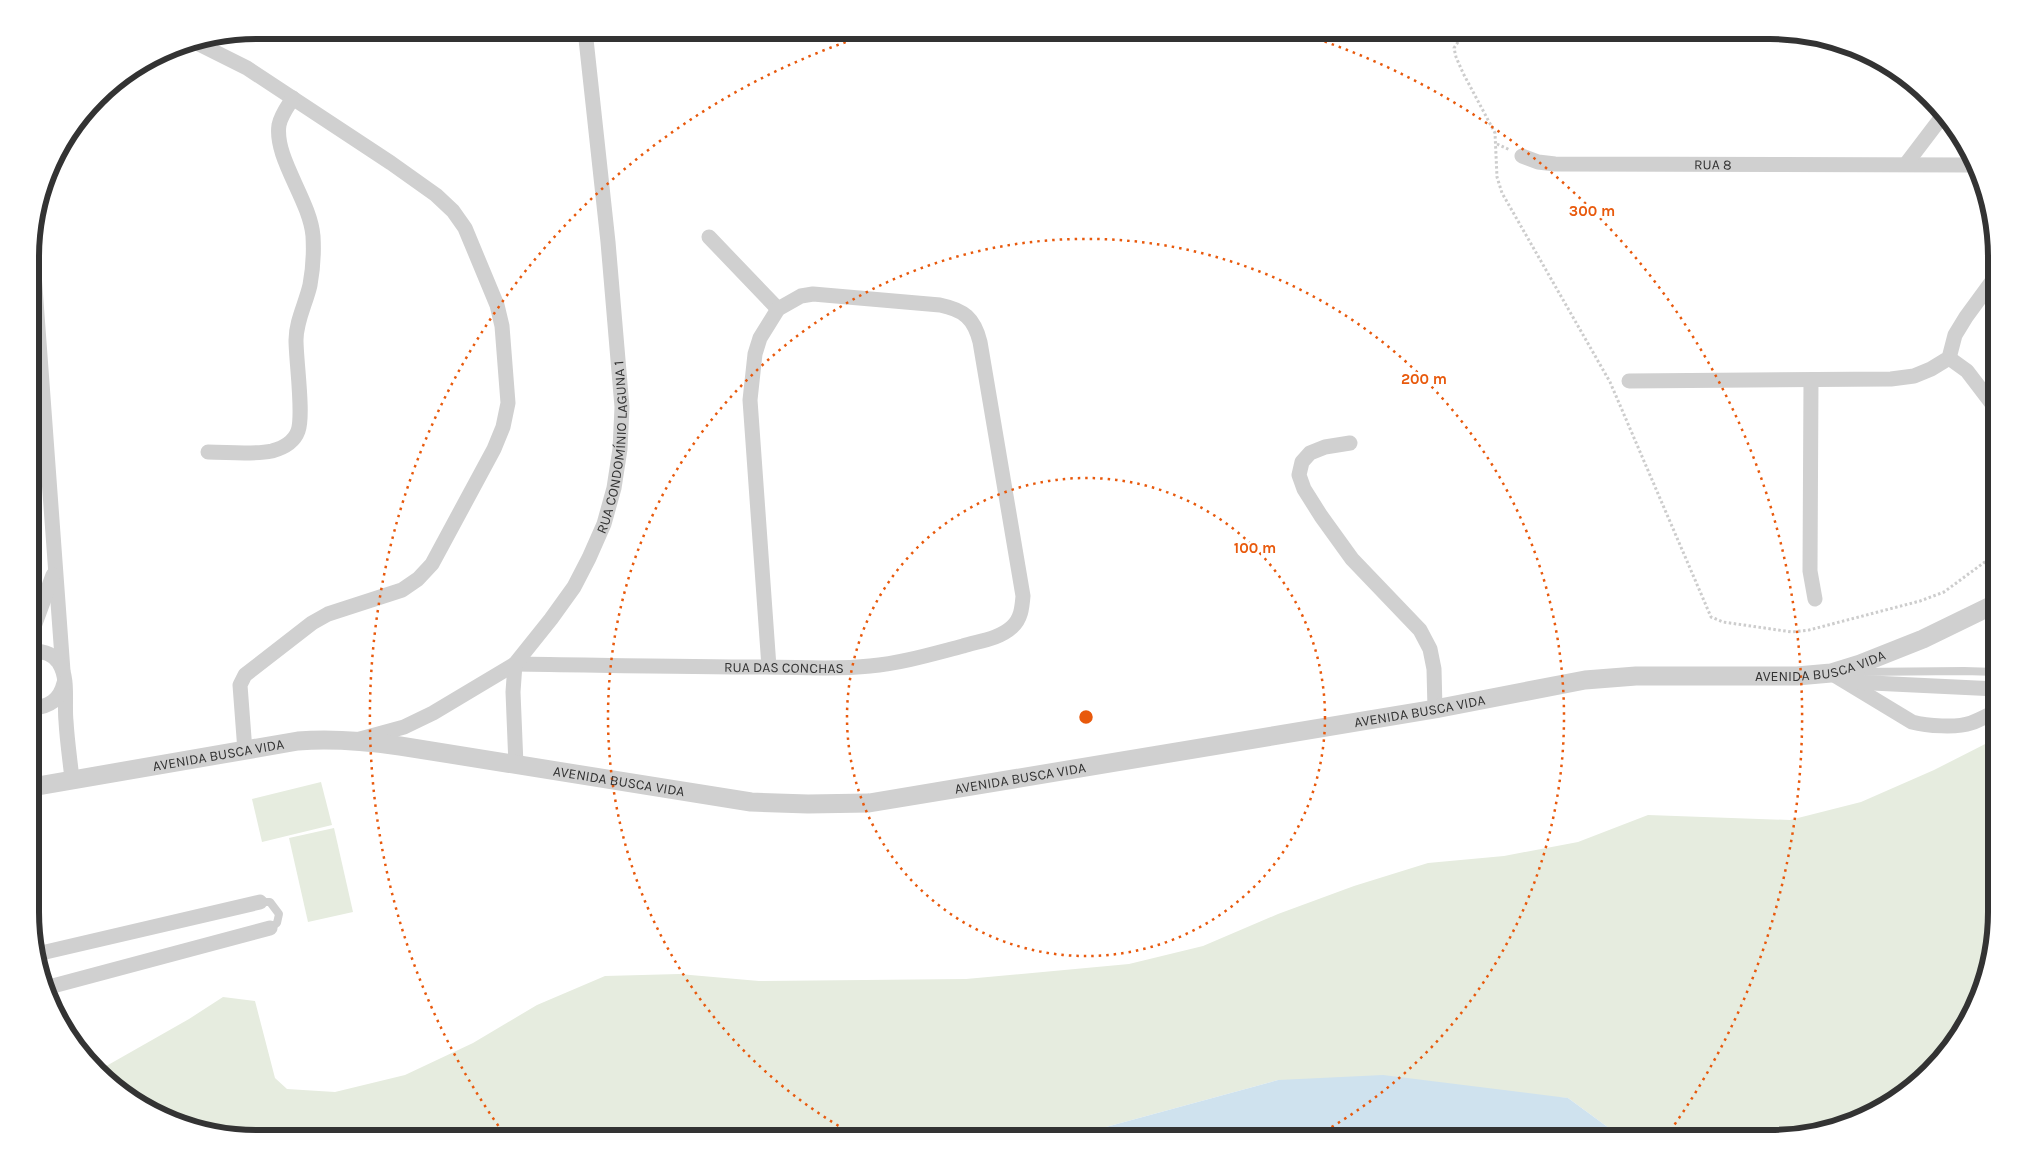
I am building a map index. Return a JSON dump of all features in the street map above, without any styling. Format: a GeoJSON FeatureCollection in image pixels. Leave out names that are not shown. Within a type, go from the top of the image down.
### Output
{"type":"FeatureCollection","features":[{"type":"Feature","properties":{"kind":"street","name":"RUA CONDOMÍNIO LAGUNA 1"},"geometry":{"type":"LineString","coordinates":[[357,740],[404,727],[515,664],[574,587],[604,524],[614,488],[620,449],[622,407],[618,350],[586,39]]}},
{"type":"Feature","properties":{"kind":"street"},"geometry":{"type":"LineString","coordinates":[[202,46],[248,68],[436,195],[453,211],[465,228],[497,305],[502,326],[508,403],[504,427],[494,449],[443,546],[432,564],[418,579],[402,590],[328,614],[297,634],[244,675],[240,685],[245,751]]}},
{"type":"Feature","properties":{"kind":"street"},"geometry":{"type":"LineString","coordinates":[[208,452],[270,451],[282,448],[291,442],[298,431],[300,416],[296,338],[314,262],[313,234],[307,210],[285,159],[279,139],[279,125],[284,112],[293,98]]}},
{"type":"Feature","properties":{"kind":"street"},"geometry":{"type":"LineString","coordinates":[[1906,164],[1940,120]]}},
{"type":"Feature","properties":{"kind":"street","name":"RUA 8"},"geometry":{"type":"LineString","coordinates":[[1522,156],[1538,162],[1555,164],[1968,165]]}},
{"type":"Feature","properties":{"kind":"street"},"geometry":{"type":"LineString","coordinates":[[709,237],[778,309],[760,338],[750,400],[768,667]]}},
{"type":"Feature","properties":{"kind":"street"},"geometry":{"type":"LineString","coordinates":[[1629,381],[1891,379],[1914,376],[1931,369],[1949,358],[1955,335],[1988,287]]}},
{"type":"Feature","properties":{"kind":"street","name":"RUA DAS CONCHAS"},"geometry":{"type":"LineString","coordinates":[[515,664],[768,667],[869,666],[906,661],[984,640],[999,635],[1018,620],[1022,610],[1023,596],[980,342],[972,321],[955,308],[940,305],[812,294],[789,301],[778,309]]}},
{"type":"Feature","properties":{"kind":"street"},"geometry":{"type":"LineString","coordinates":[[39,344],[72,779]]}},
{"type":"Feature","properties":{"kind":"street"},"geometry":{"type":"LineString","coordinates":[[1949,358],[1967,371],[1988,399]]}},
{"type":"Feature","properties":{"kind":"street"},"geometry":{"type":"LineString","coordinates":[[1811,380],[1810,571],[1815,599]]}},
{"type":"Feature","properties":{"kind":"street"},"geometry":{"type":"LineString","coordinates":[[1350,443],[1324,447],[1310,453],[1302,462],[1299,475],[1304,489],[1321,516],[1352,559],[1420,630],[1430,649],[1434,669],[1434,709]]}},
{"type":"Feature","properties":{"kind":"street"},"geometry":{"type":"LineString","coordinates":[[39,613],[55,569]]}},
{"type":"Feature","properties":{"kind":"street","name":"AVENIDA BUSCA VIDA"},"geometry":{"type":"LineString","coordinates":[[39,785],[298,741],[326,739],[357,740],[751,802],[808,804],[869,803],[1434,709],[1585,680],[1627,676],[1797,676],[1831,672],[1860,664],[1916,642],[1988,607]]}},
{"type":"Feature","properties":{"kind":"street"},"geometry":{"type":"LineString","coordinates":[[39,651],[51,655],[59,662],[64,676],[62,690],[57,698],[50,704],[39,708]]}},
{"type":"Feature","properties":{"kind":"street"},"geometry":{"type":"LineString","coordinates":[[515,664],[513,692],[516,765]]}},
{"type":"Feature","properties":{"kind":"street"},"geometry":{"type":"LineString","coordinates":[[1831,672],[1912,722],[1963,725],[1988,715]]}},
{"type":"Feature","properties":{"kind":"street"},"geometry":{"type":"LineString","coordinates":[[1849,682],[1988,689]]}},
{"type":"Feature","properties":{"kind":"street"},"geometry":{"type":"LineString","coordinates":[[43,953],[260,902]]}},
{"type":"Feature","properties":{"kind":"street"},"geometry":{"type":"LineString","coordinates":[[52,986],[270,928]]}},
{"type":"Feature","properties":{"kind":"lane"},"geometry":{"type":"LineString","coordinates":[[1831,672],[1988,672]]}},
{"type":"Feature","properties":{"kind":"lane"},"geometry":{"type":"LineString","coordinates":[[260,902],[270,902],[278,914],[277,923],[270,928]]}},
{"type":"Feature","properties":{"kind":"path"},"geometry":{"type":"LineString","coordinates":[[1462,39],[1454,48],[1456,57],[1495,133],[1497,177],[1502,193],[1610,382],[1711,618],[1723,622],[1792,632],[1809,630],[1944,592],[1988,560]]}},
{"type":"Feature","properties":{"kind":"shaded area"},"geometry":{"type":"Polygon","coordinates":[[[1988,743],[1988,926],[1984,955],[1977,982],[1966,1009],[1943,1045],[1914,1076],[1867,1108],[1840,1119],[1813,1126],[1784,1130],[1612,1130],[1568,1098],[1278,1080],[1095,1130],[527,1130],[455,1128],[448,1130],[243,1130],[201,1123],[160,1108],[124,1085],[104,1067],[189,1019],[223,997],[255,1001],[275,1078],[287,1089],[335,1092],[405,1075],[473,1043],[537,1005],[605,976],[679,974],[759,981],[966,979],[1129,964],[1203,946],[1278,914],[1354,886],[1428,863],[1504,856],[1578,842],[1648,815],[1790,820],[1861,802],[1934,770],[1988,743]]]}},
{"type":"Feature","properties":{"kind":"shaded area"},"geometry":{"type":"Polygon","coordinates":[[[321,782],[332,825],[262,842],[252,799],[321,782]]]}},
{"type":"Feature","properties":{"kind":"shaded area"},"geometry":{"type":"Polygon","coordinates":[[[334,828],[353,912],[308,922],[289,838],[334,828]]]}},
{"type":"Feature","properties":{"kind":"water"},"geometry":{"type":"Polygon","coordinates":[[[1383,1075],[1568,1098],[1612,1130],[1095,1130],[1278,1080],[1383,1075]]]}},
{"type":"Feature","properties":{"kind":"water"},"geometry":{"type":"Polygon","coordinates":[[[455,1128],[527,1130],[448,1130],[455,1128]]]}}]}
